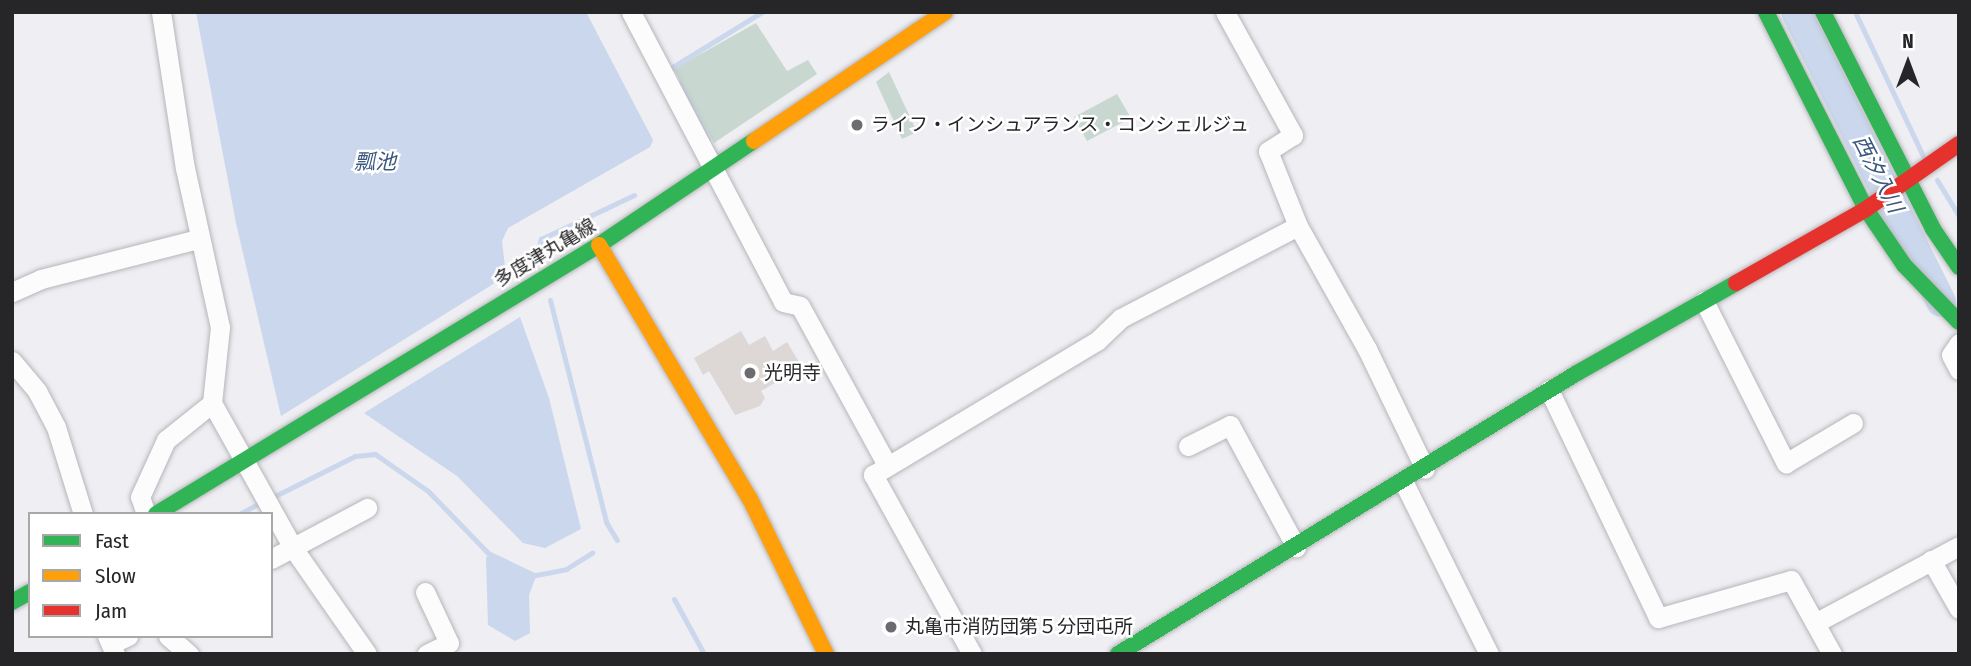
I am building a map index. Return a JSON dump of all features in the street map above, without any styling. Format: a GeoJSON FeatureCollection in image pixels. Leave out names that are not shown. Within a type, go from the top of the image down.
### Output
{"type":"FeatureCollection","features":[{"type":"Feature","properties":{"kind":"street"},"geometry":{"type":"LineString","coordinates":[[161,12],[198,239],[220,327],[212,403],[273,512]]}},
{"type":"Feature","properties":{"kind":"street","name":"多度津丸亀線"},"geometry":{"type":"LineString","coordinates":[[159,512],[599,245],[716,169],[946,12]]}},
{"type":"Feature","properties":{"kind":"street"},"geometry":{"type":"LineString","coordinates":[[1225,12],[1293,135],[1268,151],[1298,226],[1367,349],[1424,469]]}},
{"type":"Feature","properties":{"kind":"street"},"geometry":{"type":"LineString","coordinates":[[1766,12],[1872,205],[1927,291],[1959,322]]}},
{"type":"Feature","properties":{"kind":"street"},"geometry":{"type":"LineString","coordinates":[[1823,12],[1903,185],[1959,267]]}},
{"type":"Feature","properties":{"kind":"street"},"geometry":{"type":"LineString","coordinates":[[640,15],[783,302],[800,306],[886,463]]}},
{"type":"Feature","properties":{"kind":"street"},"geometry":{"type":"LineString","coordinates":[[1118,654],[1404,483],[1549,390],[1872,205],[1959,144]]}},
{"type":"Feature","properties":{"kind":"street"},"geometry":{"type":"LineString","coordinates":[[972,654],[874,484],[873,475],[886,463],[1097,341],[1121,317],[1298,226]]}},
{"type":"Feature","properties":{"kind":"street"},"geometry":{"type":"LineString","coordinates":[[12,292],[41,279],[198,239]]}},
{"type":"Feature","properties":{"kind":"street"},"geometry":{"type":"LineString","coordinates":[[599,245],[750,499],[826,654]]}},
{"type":"Feature","properties":{"kind":"street"},"geometry":{"type":"LineString","coordinates":[[1704,301],[1786,463],[1853,423]]}},
{"type":"Feature","properties":{"kind":"street"},"geometry":{"type":"LineString","coordinates":[[12,361],[37,391],[56,427],[82,512]]}},
{"type":"Feature","properties":{"kind":"street"},"geometry":{"type":"LineString","coordinates":[[1549,390],[1658,618],[1791,580],[1832,654]]}},
{"type":"Feature","properties":{"kind":"street"},"geometry":{"type":"LineString","coordinates":[[145,512],[140,497],[166,440],[212,403]]}},
{"type":"Feature","properties":{"kind":"street"},"geometry":{"type":"LineString","coordinates":[[1188,446],[1230,425],[1296,547]]}},
{"type":"Feature","properties":{"kind":"street"},"geometry":{"type":"LineString","coordinates":[[1404,483],[1489,654]]}},
{"type":"Feature","properties":{"kind":"street"},"geometry":{"type":"LineString","coordinates":[[273,558],[367,508]]}},
{"type":"Feature","properties":{"kind":"street"},"geometry":{"type":"LineString","coordinates":[[273,512],[293,548],[367,654]]}},
{"type":"Feature","properties":{"kind":"street"},"geometry":{"type":"LineString","coordinates":[[1815,623],[1959,546]]}},
{"type":"Feature","properties":{"kind":"street"},"geometry":{"type":"LineString","coordinates":[[1931,560],[1959,608]]}},
{"type":"Feature","properties":{"kind":"street"},"geometry":{"type":"LineString","coordinates":[[425,592],[449,643],[426,654]]}},
{"type":"Feature","properties":{"kind":"street"},"geometry":{"type":"LineString","coordinates":[[12,603],[28,593]]}},
{"type":"Feature","properties":{"kind":"street"},"geometry":{"type":"LineString","coordinates":[[170,638],[189,654]]}},
{"type":"Feature","properties":{"kind":"shaded area"},"geometry":{"type":"Polygon","coordinates":[[[756,23],[787,71],[808,60],[817,74],[714,143],[674,69],[756,23]]]}},
{"type":"Feature","properties":{"kind":"shaded area"},"geometry":{"type":"Polygon","coordinates":[[[889,72],[917,132],[902,139],[876,82],[889,72]]]}},
{"type":"Feature","properties":{"kind":"shaded area"},"geometry":{"type":"Polygon","coordinates":[[[1117,94],[1131,118],[1087,141],[1074,117],[1117,94]]]}},
{"type":"Feature","properties":{"kind":"water","name":"瓢池"},"geometry":{"type":"Polygon","coordinates":[[[196,12],[586,12],[653,140],[650,147],[508,228],[502,241],[506,276],[281,416],[236,223],[196,12]]]}},
{"type":"Feature","properties":{"kind":"water"},"geometry":{"type":"Polygon","coordinates":[[[520,317],[549,398],[581,529],[545,548],[523,543],[457,476],[364,413],[520,317]]]}},
{"type":"Feature","properties":{"kind":"water"},"geometry":{"type":"Polygon","coordinates":[[[491,552],[537,574],[529,595],[530,633],[515,641],[488,625],[486,558],[491,552]]]}},
{"type":"Feature","properties":{"kind":"building","name":"光明寺"},"geometry":{"type":"Polygon","coordinates":[[[741,331],[749,345],[765,336],[773,351],[787,342],[802,367],[761,391],[765,398],[760,406],[735,415],[709,371],[703,375],[694,358],[741,331]]]}},
{"type":"Feature","properties":{"kind":"waterway"},"geometry":{"type":"LineString","coordinates":[[671,68],[762,12]]}},
{"type":"Feature","properties":{"kind":"waterway","name":"西汐入川"},"geometry":{"type":"LineString","coordinates":[[1796,12],[1941,302]]}},
{"type":"Feature","properties":{"kind":"waterway"},"geometry":{"type":"LineString","coordinates":[[1855,12],[1924,158]]}},
{"type":"Feature","properties":{"kind":"waterway"},"geometry":{"type":"LineString","coordinates":[[679,83],[708,139]]}},
{"type":"Feature","properties":{"kind":"waterway"},"geometry":{"type":"LineString","coordinates":[[1937,180],[1959,216]]}},
{"type":"Feature","properties":{"kind":"waterway"},"geometry":{"type":"LineString","coordinates":[[536,260],[541,239],[634,195]]}},
{"type":"Feature","properties":{"kind":"waterway"},"geometry":{"type":"LineString","coordinates":[[550,300],[606,522],[617,540]]}},
{"type":"Feature","properties":{"kind":"waterway"},"geometry":{"type":"LineString","coordinates":[[271,498],[355,456],[375,454],[428,491],[494,559]]}},
{"type":"Feature","properties":{"kind":"waterway"},"geometry":{"type":"LineString","coordinates":[[243,512],[262,502]]}},
{"type":"Feature","properties":{"kind":"waterway"},"geometry":{"type":"LineString","coordinates":[[531,576],[566,569],[592,553]]}},
{"type":"Feature","properties":{"kind":"waterway"},"geometry":{"type":"LineString","coordinates":[[674,599],[704,654]]}},
{"type":"Feature","properties":{"kind":"traffic: fast"},"geometry":{"type":"LineString","coordinates":[[1766,12],[1866,209],[1904,265],[1959,322]]}},
{"type":"Feature","properties":{"kind":"traffic: fast"},"geometry":{"type":"LineString","coordinates":[[1823,12],[1933,229],[1959,267]]}},
{"type":"Feature","properties":{"kind":"traffic: fast"},"geometry":{"type":"LineString","coordinates":[[159,512],[599,245],[754,141]]}},
{"type":"Feature","properties":{"kind":"traffic: fast"},"geometry":{"type":"LineString","coordinates":[[1118,654],[1577,373],[1736,283]]}},
{"type":"Feature","properties":{"kind":"traffic: fast"},"geometry":{"type":"LineString","coordinates":[[12,602],[28,593]]}},
{"type":"Feature","properties":{"kind":"traffic: slow"},"geometry":{"type":"LineString","coordinates":[[754,141],[945,12]]}},
{"type":"Feature","properties":{"kind":"traffic: slow"},"geometry":{"type":"LineString","coordinates":[[599,245],[750,499],[826,654]]}},
{"type":"Feature","properties":{"kind":"traffic: jam"},"geometry":{"type":"LineString","coordinates":[[1736,283],[1866,209],[1959,144]]}},
{"type":"Feature","properties":{"kind":"place","name":"ライフ・インシュアランス・コンシェルジュ"},"geometry":{"type":"Point","coordinates":[857,125]}},
{"type":"Feature","properties":{"kind":"place","name":"光明寺"},"geometry":{"type":"Point","coordinates":[750,373]}},
{"type":"Feature","properties":{"kind":"place","name":"丸亀市消防団第５分団屯所"},"geometry":{"type":"Point","coordinates":[891,627]}}]}
